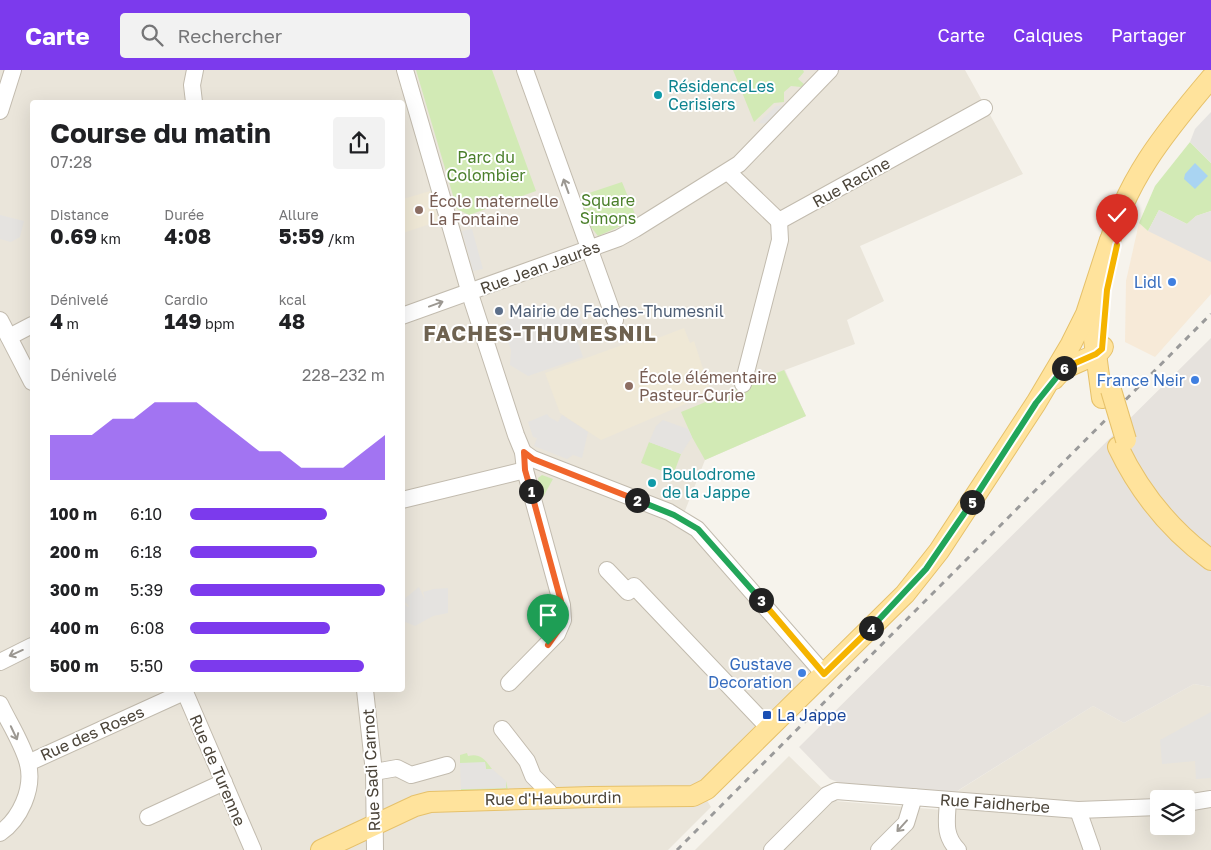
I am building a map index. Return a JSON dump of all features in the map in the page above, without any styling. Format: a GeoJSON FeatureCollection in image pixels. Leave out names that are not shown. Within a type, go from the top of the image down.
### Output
{"type":"FeatureCollection","features":[{"type":"Feature","properties":{"kind":"main road"},"geometry":{"type":"LineString","coordinates":[[1036,403],[1086,314],[1110,240],[1130,190],[1147,158],[1211,78]]}},
{"type":"Feature","properties":{"kind":"main road"},"geometry":{"type":"LineString","coordinates":[[1099,349],[1112,263],[1130,211],[1158,157],[1211,90]]}},
{"type":"Feature","properties":{"kind":"main road"},"geometry":{"type":"LineString","coordinates":[[1110,240],[1095,310],[1105,392],[1122,443],[1141,490],[1160,515],[1187,542],[1211,560]]}},
{"type":"Feature","properties":{"kind":"main road"},"geometry":{"type":"LineString","coordinates":[[1060,360],[1076,348],[1087,345],[1099,349]]}},
{"type":"Feature","properties":{"kind":"main road"},"geometry":{"type":"LineString","coordinates":[[1036,403],[1065,367],[1099,349]]}},
{"type":"Feature","properties":{"kind":"main road"},"geometry":{"type":"LineString","coordinates":[[1052,383],[1062,374],[1075,371],[1090,376],[1105,392]]}},
{"type":"Feature","properties":{"kind":"main road","name":"Rue d'Haubourdin"},"geometry":{"type":"LineString","coordinates":[[321,850],[415,806],[430,802],[698,795],[712,786],[905,594],[954,530],[1036,403]]}},
{"type":"Feature","properties":{"kind":"main road"},"geometry":{"type":"LineString","coordinates":[[1122,443],[1152,493],[1211,550]]}},
{"type":"Feature","properties":{"kind":"street"},"geometry":{"type":"LineString","coordinates":[[0,112],[14,70]]}},
{"type":"Feature","properties":{"kind":"street"},"geometry":{"type":"LineString","coordinates":[[405,70],[470,292],[516,435],[524,452],[525,470],[562,605],[563,620],[560,630],[508,683]]}},
{"type":"Feature","properties":{"kind":"street"},"geometry":{"type":"LineString","coordinates":[[525,70],[615,320]]}},
{"type":"Feature","properties":{"kind":"street","name":"Rue Jean Jaurès"},"geometry":{"type":"LineString","coordinates":[[405,315],[589,249],[635,229],[739,164],[830,70]]}},
{"type":"Feature","properties":{"kind":"street"},"geometry":{"type":"LineString","coordinates":[[191,72],[194,100]]}},
{"type":"Feature","properties":{"kind":"street","name":"Rue Racine"},"geometry":{"type":"LineString","coordinates":[[779,221],[984,108]]}},
{"type":"Feature","properties":{"kind":"street"},"geometry":{"type":"LineString","coordinates":[[728,172],[779,221],[780,240],[743,384]]}},
{"type":"Feature","properties":{"kind":"street"},"geometry":{"type":"LineString","coordinates":[[0,320],[30,378]]}},
{"type":"Feature","properties":{"kind":"street"},"geometry":{"type":"LineString","coordinates":[[9,337],[30,326]]}},
{"type":"Feature","properties":{"kind":"street"},"geometry":{"type":"LineString","coordinates":[[524,452],[533,459],[669,512],[698,529],[824,674]]}},
{"type":"Feature","properties":{"kind":"street"},"geometry":{"type":"LineString","coordinates":[[405,499],[525,470]]}},
{"type":"Feature","properties":{"kind":"street"},"geometry":{"type":"LineString","coordinates":[[607,570],[628,592],[634,586],[769,728]]}},
{"type":"Feature","properties":{"kind":"street"},"geometry":{"type":"LineString","coordinates":[[0,662],[30,647]]}},
{"type":"Feature","properties":{"kind":"street","name":"Rue des Roses"},"geometry":{"type":"LineString","coordinates":[[28,763],[182,692]]}},
{"type":"Feature","properties":{"kind":"street","name":"Rue de Turenne"},"geometry":{"type":"LineString","coordinates":[[184,692],[253,850]]}},
{"type":"Feature","properties":{"kind":"street","name":"Rue Sadi Carnot"},"geometry":{"type":"LineString","coordinates":[[365,692],[374,772],[375,850]]}},
{"type":"Feature","properties":{"kind":"street"},"geometry":{"type":"LineString","coordinates":[[0,704],[28,763],[28,782],[22,806],[10,825],[0,833]]}},
{"type":"Feature","properties":{"kind":"street"},"geometry":{"type":"LineString","coordinates":[[502,729],[527,761],[533,776],[549,792],[551,798]]}},
{"type":"Feature","properties":{"kind":"street"},"geometry":{"type":"LineString","coordinates":[[374,772],[397,768],[411,775],[447,765]]}},
{"type":"Feature","properties":{"kind":"street"},"geometry":{"type":"LineString","coordinates":[[148,817],[224,782]]}},
{"type":"Feature","properties":{"kind":"street","name":"Rue Faidherbe"},"geometry":{"type":"LineString","coordinates":[[772,850],[831,792],[843,791],[1078,810],[1150,808]]}},
{"type":"Feature","properties":{"kind":"street"},"geometry":{"type":"LineString","coordinates":[[879,850],[906,823],[911,813],[914,797]]}},
{"type":"Feature","properties":{"kind":"street"},"geometry":{"type":"LineString","coordinates":[[1195,802],[1211,799]]}},
{"type":"Feature","properties":{"kind":"street"},"geometry":{"type":"LineString","coordinates":[[948,800],[946,833],[949,840],[958,850]]}},
{"type":"Feature","properties":{"kind":"street"},"geometry":{"type":"LineString","coordinates":[[1078,810],[1092,850]]}},
{"type":"Feature","properties":{"kind":"shaded area"},"geometry":{"type":"Polygon","coordinates":[[[0,70],[965,70],[1023,174],[860,246],[884,301],[847,320],[855,344],[785,370],[806,416],[705,460],[679,526],[703,541],[811,670],[770,718],[700,789],[711,807],[668,850],[0,850],[0,70]]]}},
{"type":"Feature","properties":{"kind":"shaded area"},"geometry":{"type":"Polygon","coordinates":[[[789,105],[771,124],[758,123],[776,106],[789,105]]]}},
{"type":"Feature","properties":{"kind":"shaded area"},"geometry":{"type":"Polygon","coordinates":[[[1211,112],[1211,163],[1190,142],[1195,129],[1211,112]]]}},
{"type":"Feature","properties":{"kind":"shaded area","name":"École maternelle La Fontaine"},"geometry":{"type":"Polygon","coordinates":[[[430,191],[439,221],[405,232],[405,198],[430,191]]]}},
{"type":"Feature","properties":{"kind":"shaded area"},"geometry":{"type":"Polygon","coordinates":[[[1159,210],[1187,224],[1196,216],[1211,211],[1211,294],[1155,357],[1125,342],[1126,281],[1139,223],[1148,231],[1159,210]]]}},
{"type":"Feature","properties":{"kind":"shaded area"},"geometry":{"type":"Polygon","coordinates":[[[1159,210],[1187,224],[1196,216],[1211,211],[1211,262],[1148,231],[1159,210]]]}},
{"type":"Feature","properties":{"kind":"shaded area"},"geometry":{"type":"Polygon","coordinates":[[[0,215],[24,221],[20,237],[11,242],[0,239],[0,215]]]}},
{"type":"Feature","properties":{"kind":"shaded area"},"geometry":{"type":"Polygon","coordinates":[[[472,229],[483,269],[473,271],[462,231],[472,229]]]}},
{"type":"Feature","properties":{"kind":"shaded area"},"geometry":{"type":"Polygon","coordinates":[[[546,303],[551,314],[576,307],[585,329],[575,334],[583,357],[528,376],[510,365],[511,350],[503,328],[507,320],[510,321],[514,314],[546,303]]]}},
{"type":"Feature","properties":{"kind":"shaded area","name":"École élémentaire Pasteur-Curie"},"geometry":{"type":"Polygon","coordinates":[[[684,328],[690,343],[694,341],[711,393],[601,440],[560,413],[545,373],[655,333],[658,338],[684,328]]]}},
{"type":"Feature","properties":{"kind":"shaded area"},"geometry":{"type":"Polygon","coordinates":[[[1211,338],[1211,687],[1194,684],[1124,723],[1093,706],[954,793],[845,785],[830,779],[799,747],[1211,338]]]}},
{"type":"Feature","properties":{"kind":"shaded area"},"geometry":{"type":"Polygon","coordinates":[[[547,414],[558,422],[562,415],[588,432],[582,458],[573,455],[567,459],[534,446],[537,438],[533,437],[528,422],[547,414]]]}},
{"type":"Feature","properties":{"kind":"shaded area"},"geometry":{"type":"Polygon","coordinates":[[[663,420],[688,429],[692,437],[681,454],[649,442],[656,426],[663,420]]]}},
{"type":"Feature","properties":{"kind":"shaded area"},"geometry":{"type":"Polygon","coordinates":[[[419,587],[425,600],[423,592],[448,588],[448,613],[433,616],[415,626],[405,622],[405,605],[409,606],[405,602],[405,598],[419,587]]]}},
{"type":"Feature","properties":{"kind":"shaded area"},"geometry":{"type":"Polygon","coordinates":[[[1194,684],[1211,687],[1211,850],[695,850],[789,756],[835,801],[955,811],[956,792],[1093,706],[1124,723],[1194,684]]]}},
{"type":"Feature","properties":{"kind":"shaded area"},"geometry":{"type":"Polygon","coordinates":[[[1211,712],[1211,778],[1196,779],[1195,761],[1162,764],[1160,740],[1211,712]]]}},
{"type":"Feature","properties":{"kind":"shaded area"},"geometry":{"type":"Polygon","coordinates":[[[485,762],[486,769],[492,769],[506,781],[506,788],[461,789],[460,763],[485,762]]]}},
{"type":"Feature","properties":{"kind":"green space","name":"Parc du Colombier"},"geometry":{"type":"Polygon","coordinates":[[[416,70],[492,70],[536,191],[469,215],[457,209],[416,70]]]}},
{"type":"Feature","properties":{"kind":"green space"},"geometry":{"type":"Polygon","coordinates":[[[733,70],[803,70],[804,72],[798,79],[804,84],[801,87],[791,86],[784,92],[784,102],[774,103],[754,122],[733,70]]]}},
{"type":"Feature","properties":{"kind":"green space"},"geometry":{"type":"Polygon","coordinates":[[[1190,142],[1211,163],[1211,211],[1196,216],[1187,224],[1159,210],[1148,231],[1139,223],[1155,186],[1190,142]]]}},
{"type":"Feature","properties":{"kind":"green space","name":"Square Simons"},"geometry":{"type":"Polygon","coordinates":[[[622,182],[637,219],[598,236],[591,227],[580,196],[622,182]]]}},
{"type":"Feature","properties":{"kind":"green space"},"geometry":{"type":"Polygon","coordinates":[[[784,370],[806,416],[705,460],[681,412],[784,370]]]}},
{"type":"Feature","properties":{"kind":"green space"},"geometry":{"type":"Polygon","coordinates":[[[649,442],[681,454],[673,475],[641,463],[649,442]]]}},
{"type":"Feature","properties":{"kind":"green space"},"geometry":{"type":"Polygon","coordinates":[[[542,475],[553,479],[543,497],[539,495],[538,478],[542,475]]]}},
{"type":"Feature","properties":{"kind":"green space"},"geometry":{"type":"Polygon","coordinates":[[[467,753],[468,756],[479,756],[492,769],[486,769],[485,763],[460,763],[460,755],[467,753]]]}},
{"type":"Feature","properties":{"kind":"green space"},"geometry":{"type":"Polygon","coordinates":[[[506,781],[508,790],[461,793],[461,789],[506,788],[506,781]]]}},
{"type":"Feature","properties":{"kind":"water"},"geometry":{"type":"Polygon","coordinates":[[[1195,163],[1208,176],[1195,189],[1184,179],[1185,174],[1195,163]]]}},
{"type":"Feature","properties":{"kind":"railway"},"geometry":{"type":"LineString","coordinates":[[677,850],[1211,314]]}},
{"type":"Feature","properties":{"kind":"place","name":"RésidenceLes Cerisiers"},"geometry":{"type":"Point","coordinates":[658,95]}},
{"type":"Feature","properties":{"kind":"place","name":"École maternelle La Fontaine"},"geometry":{"type":"Point","coordinates":[419,210]}},
{"type":"Feature","properties":{"kind":"place","name":"Lidl"},"geometry":{"type":"Point","coordinates":[1172,282]}},
{"type":"Feature","properties":{"kind":"place","name":"Mairie de Faches-Thumesnil"},"geometry":{"type":"Point","coordinates":[499,311]}},
{"type":"Feature","properties":{"kind":"place","name":"France Neir"},"geometry":{"type":"Point","coordinates":[1195,380]}},
{"type":"Feature","properties":{"kind":"place","name":"École élémentaire Pasteur-Curie"},"geometry":{"type":"Point","coordinates":[629,386]}},
{"type":"Feature","properties":{"kind":"place","name":"Boulodrome de la Jappe"},"geometry":{"type":"Point","coordinates":[652,483]}},
{"type":"Feature","properties":{"kind":"place","name":"Gustave Decoration"},"geometry":{"type":"Point","coordinates":[802,673]}},
{"type":"Feature","properties":{"kind":"place","name":"La Jappe"},"geometry":{"type":"Point","coordinates":[767,715]}},
{"type":"Feature","properties":{"kind":"district","name":"FACHES-THUMESNIL"},"geometry":{"type":"Point","coordinates":[540,334]}},
{"type":"Feature","properties":{"kind":"route"},"geometry":{"type":"LineString","coordinates":[[548,645],[562,625],[562,605],[525,470],[524,452],[533,459],[669,512],[698,529],[824,674],[905,594],[926,569],[954,530],[1036,403],[1060,372],[1065,367],[1101,351],[1105,341],[1107,290],[1117,245]]}}]}
